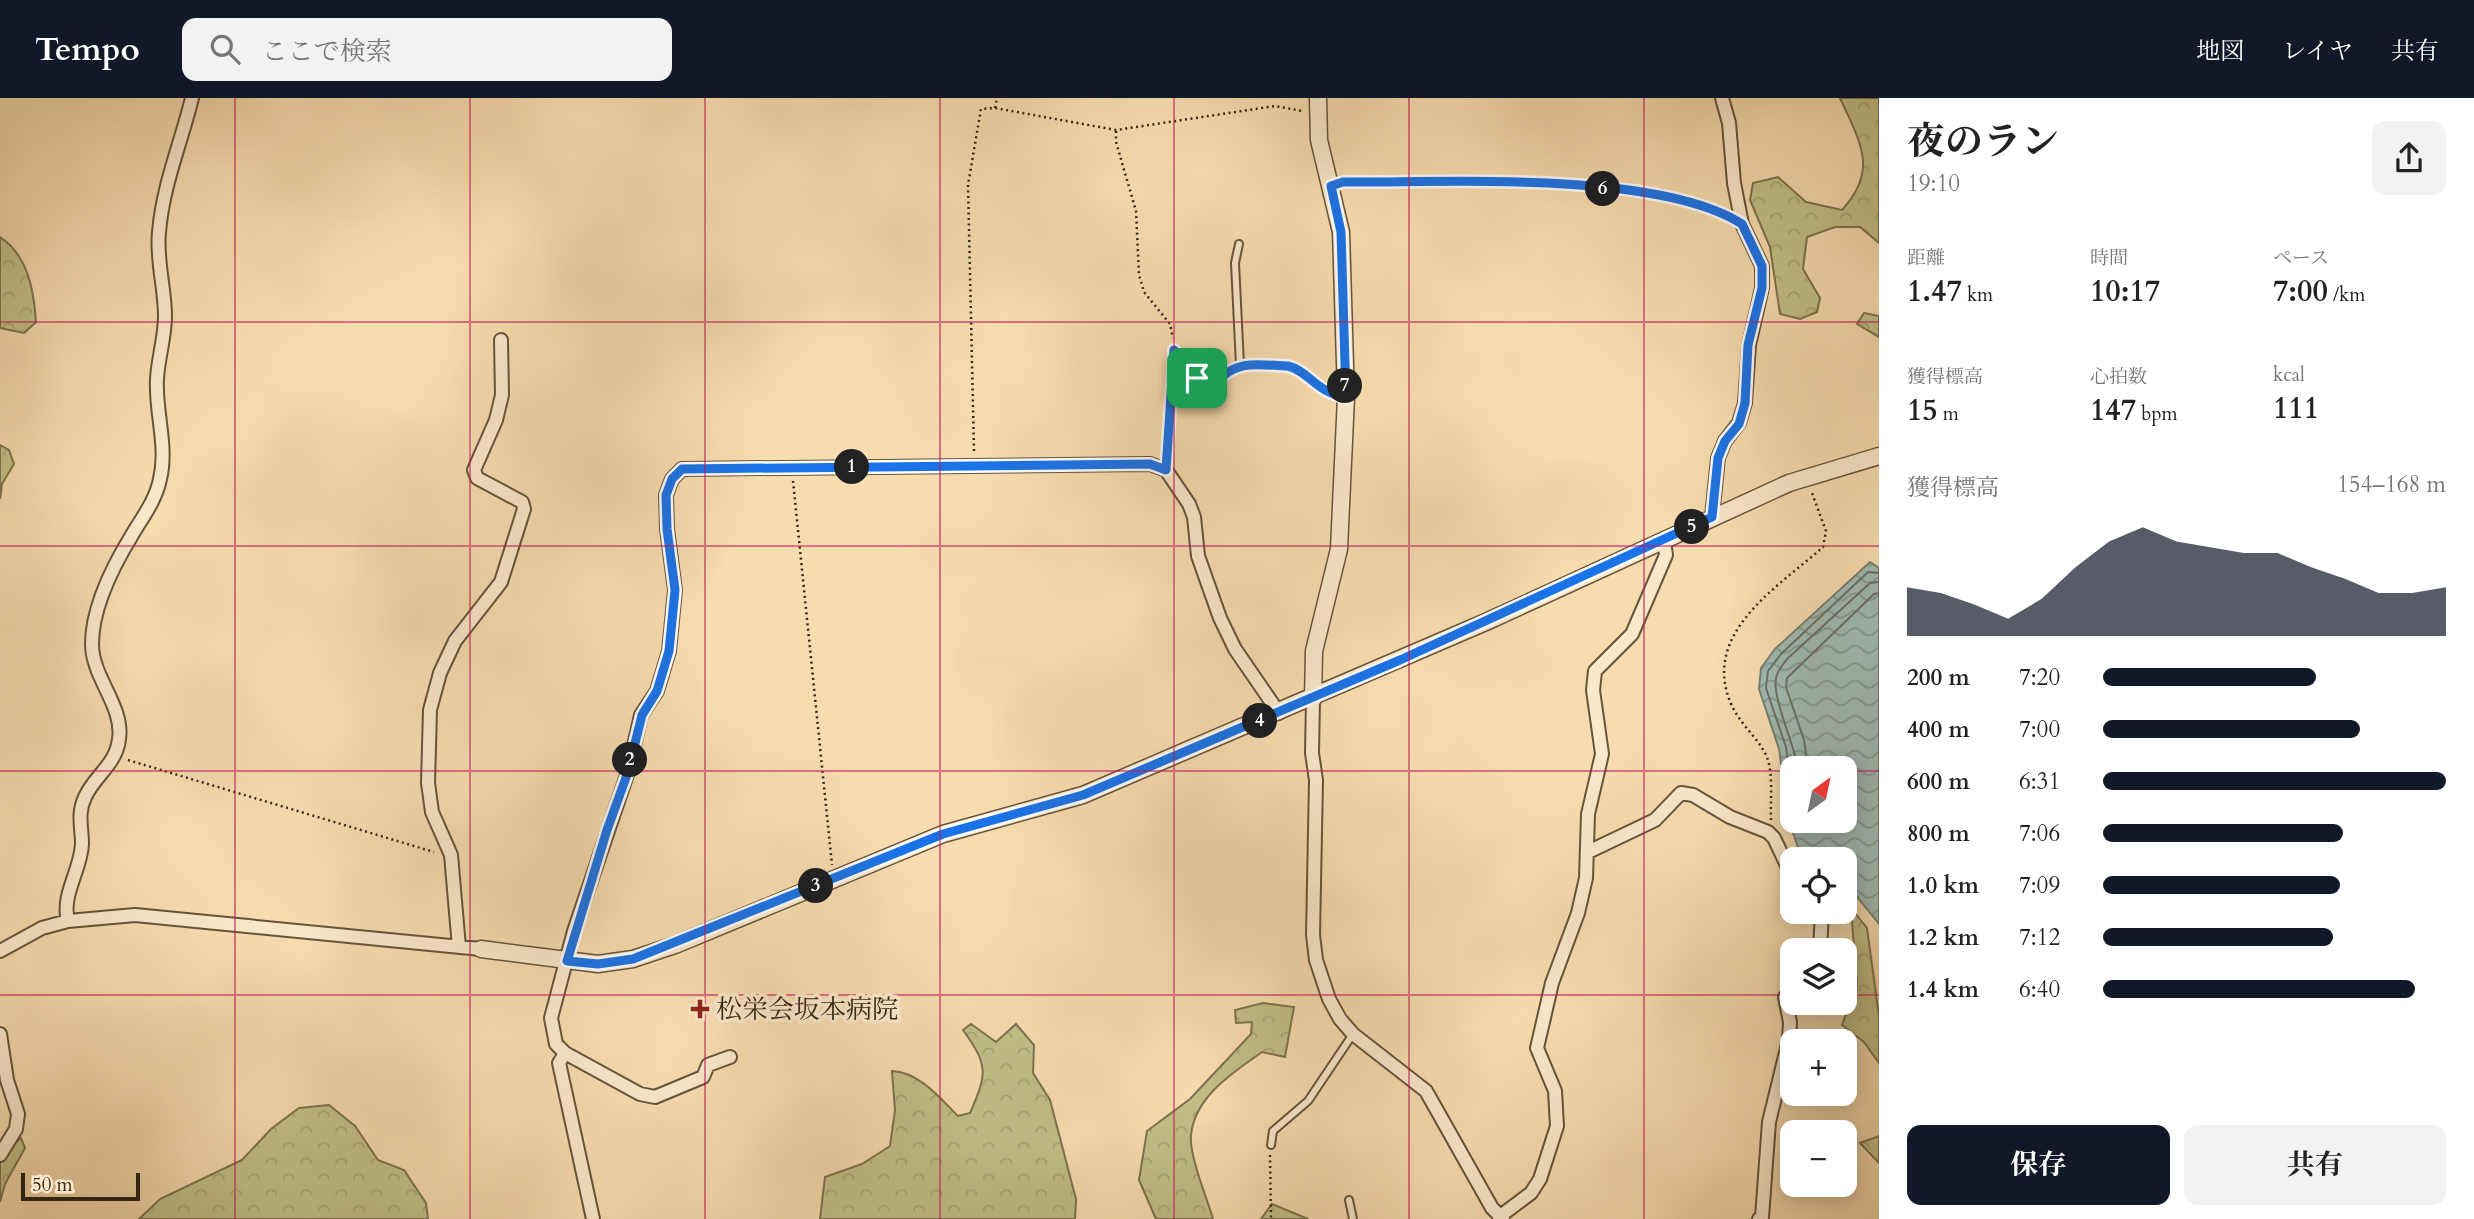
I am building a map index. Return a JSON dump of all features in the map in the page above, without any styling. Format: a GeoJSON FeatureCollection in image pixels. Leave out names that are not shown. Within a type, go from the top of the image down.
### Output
{"type":"FeatureCollection","features":[{"type":"Feature","properties":{"kind":"street"},"geometry":{"type":"LineString","coordinates":[[68,921],[65,909],[82,844],[79,818],[83,801],[90,786],[115,756],[119,720],[97,667],[92,646],[94,622],[117,561],[154,498],[161,478],[162,451],[156,377],[164,341],[165,314],[159,234],[165,192],[192,98]]}},
{"type":"Feature","properties":{"kind":"street"},"geometry":{"type":"LineString","coordinates":[[1712,517],[1718,458],[1725,441],[1739,424],[1745,403],[1748,345],[1762,288],[1762,266],[1742,224],[1734,183],[1729,123],[1722,98]]}},
{"type":"Feature","properties":{"kind":"street"},"geometry":{"type":"LineString","coordinates":[[1318,106],[1319,140],[1341,232],[1346,397],[1339,549],[1314,651],[1312,753],[1316,780],[1313,935],[1316,961],[1329,999],[1353,1034],[1426,1091],[1500,1218],[1531,1193],[1540,1179],[1557,1126],[1555,1091],[1537,1048],[1552,983],[1578,913],[1586,878],[1588,814],[1602,754],[1593,690],[1595,671],[1632,634],[1666,555],[1664,542]]}},
{"type":"Feature","properties":{"kind":"street"},"geometry":{"type":"LineString","coordinates":[[459,947],[451,855],[432,812],[428,783],[430,710],[440,673],[455,641],[501,582],[524,509],[522,502],[477,478],[474,470],[496,420],[502,395],[501,340]]}},
{"type":"Feature","properties":{"kind":"street"},"geometry":{"type":"LineString","coordinates":[[0,951],[42,928],[68,921],[135,915],[481,949],[598,964],[633,959],[943,834],[1083,795],[1312,699],[1664,542],[1712,517],[1809,476],[1879,456]]}},
{"type":"Feature","properties":{"kind":"street"},"geometry":{"type":"LineString","coordinates":[[730,1057],[708,1065],[703,1077],[655,1097],[640,1094],[565,1053],[556,1044],[551,1018],[603,842],[628,772],[642,715],[657,691],[669,651],[675,590],[667,529],[666,495],[672,479],[682,469],[1150,464],[1166,470],[1194,517],[1198,556],[1220,618],[1235,649],[1279,713]]}},
{"type":"Feature","properties":{"kind":"street"},"geometry":{"type":"LineString","coordinates":[[1588,852],[1656,820],[1681,793],[1693,796],[1730,817],[1768,832],[1780,851]]}},
{"type":"Feature","properties":{"kind":"street"},"geometry":{"type":"LineString","coordinates":[[1759,1219],[1762,1217],[1769,1122],[1789,1040],[1789,1015]]}},
{"type":"Feature","properties":{"kind":"street"},"geometry":{"type":"LineString","coordinates":[[0,1034],[7,1080],[19,1114],[16,1129],[0,1156]]}},
{"type":"Feature","properties":{"kind":"street"},"geometry":{"type":"LineString","coordinates":[[565,1053],[559,1063],[593,1219]]}},
{"type":"Feature","properties":{"kind":"lane"},"geometry":{"type":"LineString","coordinates":[[1239,244],[1235,263],[1240,365]]}},
{"type":"Feature","properties":{"kind":"lane"},"geometry":{"type":"LineString","coordinates":[[1174,350],[1186,370],[1207,383],[1216,382],[1229,369],[1240,365],[1295,367],[1323,391],[1346,397]]}},
{"type":"Feature","properties":{"kind":"lane"},"geometry":{"type":"LineString","coordinates":[[1271,1145],[1273,1131],[1308,1101],[1353,1034]]}},
{"type":"Feature","properties":{"kind":"lane"},"geometry":{"type":"LineString","coordinates":[[1349,1200],[1353,1219]]}},
{"type":"Feature","properties":{"kind":"path"},"geometry":{"type":"LineString","coordinates":[[995,108],[997,98]]}},
{"type":"Feature","properties":{"kind":"path"},"geometry":{"type":"LineString","coordinates":[[974,465],[968,185],[981,109],[995,108],[1116,130],[1275,106],[1318,106]]}},
{"type":"Feature","properties":{"kind":"path"},"geometry":{"type":"LineString","coordinates":[[1116,130],[1115,142],[1136,211],[1139,275],[1144,292],[1170,324],[1174,350],[1166,470]]}},
{"type":"Feature","properties":{"kind":"path"},"geometry":{"type":"LineString","coordinates":[[1331,186],[1343,182],[1544,184],[1666,194],[1742,224]]}},
{"type":"Feature","properties":{"kind":"path"},"geometry":{"type":"LineString","coordinates":[[792,468],[832,865],[838,877]]}},
{"type":"Feature","properties":{"kind":"path"},"geometry":{"type":"LineString","coordinates":[[1768,832],[1772,824],[1768,759],[1731,703],[1724,666],[1729,639],[1745,616],[1823,547],[1826,531],[1809,476]]}},
{"type":"Feature","properties":{"kind":"path"},"geometry":{"type":"LineString","coordinates":[[115,756],[451,855]]}},
{"type":"Feature","properties":{"kind":"path"},"geometry":{"type":"LineString","coordinates":[[1270,1219],[1271,1145]]}},
{"type":"Feature","properties":{"kind":"green space"},"geometry":{"type":"Polygon","coordinates":[[[1840,98],[1879,98],[1879,243],[1860,227],[1835,227],[1807,237],[1803,269],[1820,298],[1817,312],[1800,319],[1780,314],[1770,247],[1750,200],[1753,183],[1778,177],[1806,202],[1842,210],[1853,196],[1863,169],[1859,142],[1840,98]]]}},
{"type":"Feature","properties":{"kind":"green space"},"geometry":{"type":"Polygon","coordinates":[[[0,237],[17,254],[31,286],[36,322],[24,333],[0,328],[0,237]]]}},
{"type":"Feature","properties":{"kind":"green space"},"geometry":{"type":"Polygon","coordinates":[[[1864,313],[1879,316],[1879,337],[1857,324],[1864,313]]]}},
{"type":"Feature","properties":{"kind":"green space"},"geometry":{"type":"Polygon","coordinates":[[[0,445],[9,450],[14,464],[2,484],[0,499],[0,445]]]}},
{"type":"Feature","properties":{"kind":"green space"},"geometry":{"type":"Polygon","coordinates":[[[1857,916],[1867,928],[1879,1016],[1879,1063],[1857,1037],[1857,1029],[1847,1029],[1842,1025],[1846,1015],[1857,1015],[1857,938],[1853,938],[1852,924],[1857,924],[1857,916]]]}},
{"type":"Feature","properties":{"kind":"green space"},"geometry":{"type":"Polygon","coordinates":[[[1263,1003],[1294,1007],[1285,1057],[1262,1052],[1239,1068],[1208,1097],[1194,1121],[1191,1144],[1213,1219],[1156,1219],[1139,1180],[1147,1131],[1190,1099],[1251,1034],[1252,1022],[1236,1023],[1235,1010],[1263,1003]]]}},
{"type":"Feature","properties":{"kind":"green space"},"geometry":{"type":"Polygon","coordinates":[[[971,1024],[996,1042],[1016,1024],[1034,1045],[1033,1073],[1050,1100],[1076,1199],[1075,1219],[820,1219],[825,1177],[862,1164],[890,1146],[895,1110],[892,1071],[902,1072],[920,1081],[958,1116],[970,1113],[980,1089],[983,1070],[977,1053],[963,1030],[971,1024]]]}},
{"type":"Feature","properties":{"kind":"green space"},"geometry":{"type":"Polygon","coordinates":[[[329,1105],[355,1126],[378,1160],[404,1170],[426,1203],[428,1219],[139,1219],[160,1199],[242,1160],[271,1129],[299,1108],[329,1105]]]}},
{"type":"Feature","properties":{"kind":"green space"},"geometry":{"type":"Polygon","coordinates":[[[1879,1136],[1879,1163],[1860,1143],[1879,1136]]]}},
{"type":"Feature","properties":{"kind":"green space"},"geometry":{"type":"Polygon","coordinates":[[[21,1138],[25,1148],[5,1184],[0,1202],[0,1145],[12,1146],[21,1138]]]}},
{"type":"Feature","properties":{"kind":"green space"},"geometry":{"type":"Polygon","coordinates":[[[1272,1204],[1308,1219],[1261,1219],[1272,1204]]]}},
{"type":"Feature","properties":{"kind":"water"},"geometry":{"type":"Polygon","coordinates":[[[1870,562],[1879,568],[1879,924],[1857,897],[1857,847],[1798,847],[1793,833],[1857,833],[1857,756],[1780,756],[1759,689],[1761,668],[1775,649],[1870,562]]]}},
{"type":"Feature","properties":{"kind":"place","name":"松栄会坂本病院"},"geometry":{"type":"Point","coordinates":[700,1009]}},
{"type":"Feature","properties":{"kind":"route"},"geometry":{"type":"LineString","coordinates":[[1343,182],[1544,184],[1666,194],[1742,224],[1762,266],[1762,288],[1748,345],[1745,403],[1739,424],[1725,441],[1718,458],[1712,517],[1664,542],[1400,660],[1083,795],[1049,807],[943,834],[633,959],[598,964],[567,961],[574,930],[628,772],[631,750],[642,715],[657,691],[669,651],[675,590],[667,529],[666,495],[672,479],[682,469],[1150,464],[1166,470],[1169,460],[1168,409],[1174,350],[1182,359],[1186,370],[1197,378],[1207,383],[1216,382],[1229,369],[1240,365],[1288,366],[1295,367],[1323,391],[1346,397],[1341,232],[1331,186],[1343,182]]}}]}
